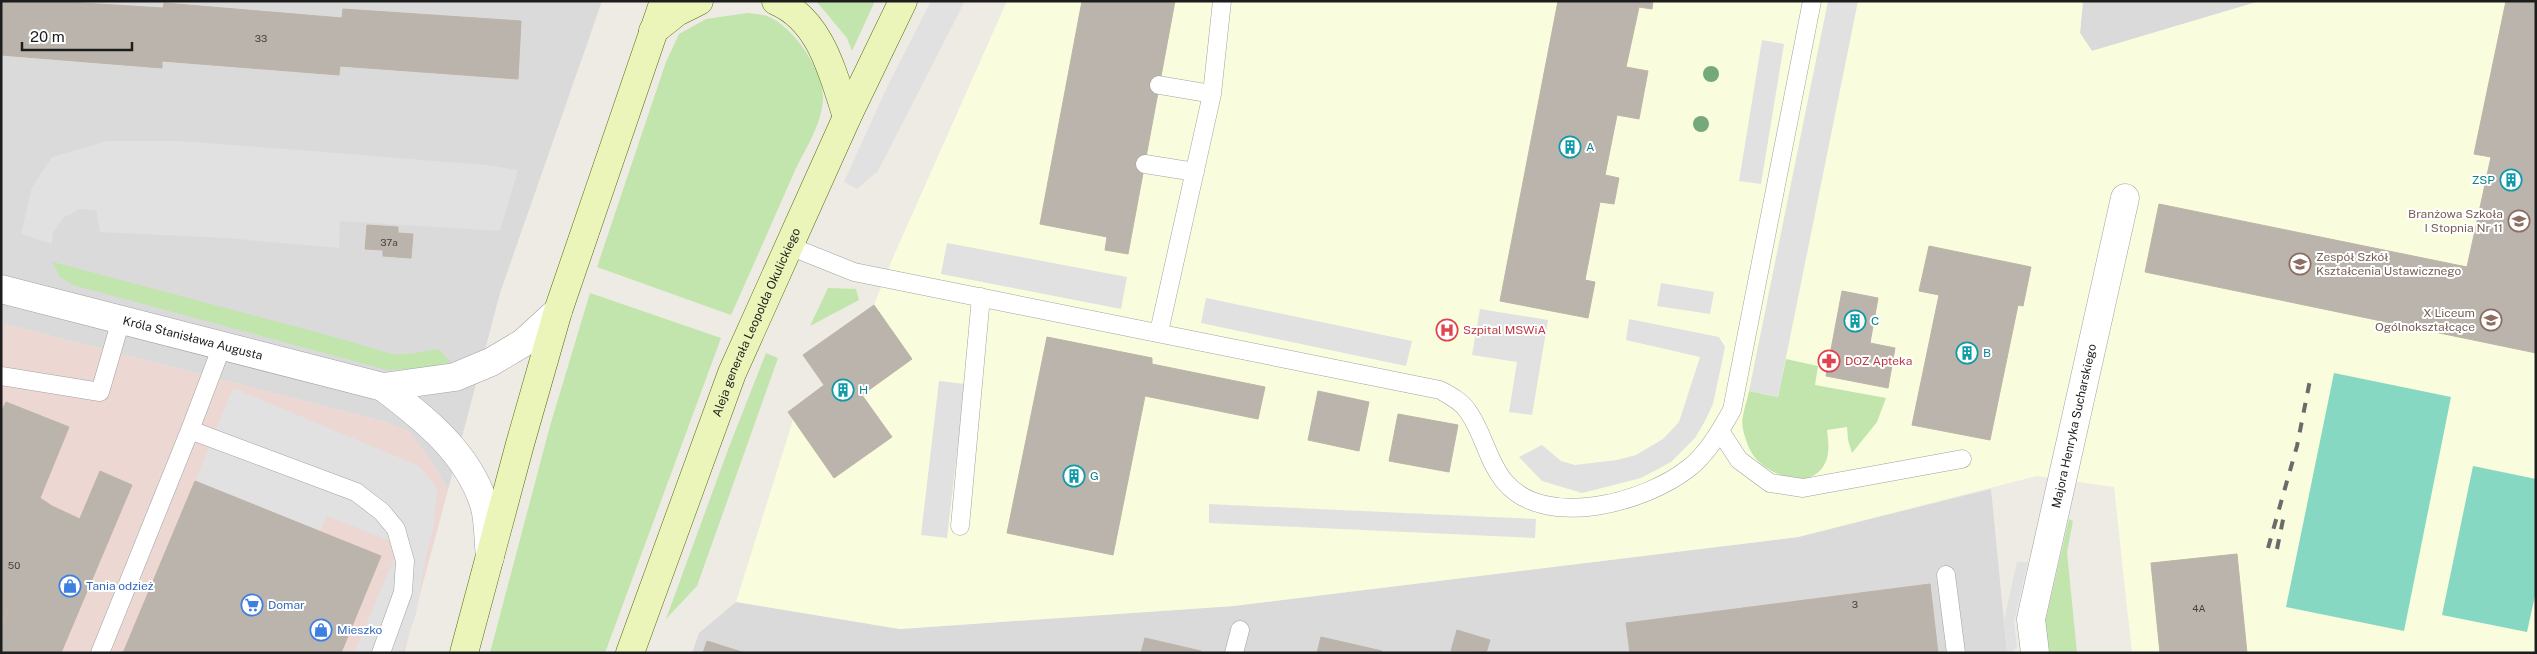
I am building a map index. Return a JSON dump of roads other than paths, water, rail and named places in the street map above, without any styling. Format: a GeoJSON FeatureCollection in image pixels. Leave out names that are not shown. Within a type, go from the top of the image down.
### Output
{"type":"FeatureCollection","features":[{"type":"Feature","properties":{"kind":"main road"},"geometry":{"type":"LineString","coordinates":[[464,653],[558,311],[664,1]]}},
{"type":"Feature","properties":{"kind":"main road"},"geometry":{"type":"LineString","coordinates":[[653,31],[677,12],[699,1]]}},
{"type":"Feature","properties":{"kind":"main road"},"geometry":{"type":"LineString","coordinates":[[776,1],[786,5],[808,26],[826,51],[847,117]]}},
{"type":"Feature","properties":{"kind":"main road","name":"Aleja generała Leopolda Okulickiego"},"geometry":{"type":"LineString","coordinates":[[630,653],[732,373],[847,117],[903,1]]}},
{"type":"Feature","properties":{"kind":"street","name":"Majora Henryka Sucharskiego"},"geometry":{"type":"LineString","coordinates":[[2035,653],[2032,619],[2125,198]]}},
{"type":"Feature","properties":{"kind":"street","name":"Króla Stanisława Augusta"},"geometry":{"type":"LineString","coordinates":[[1,289],[383,387],[455,377],[491,362],[523,343],[558,311]]}},
{"type":"Feature","properties":{"kind":"street","name":"Króla Stanisława Augusta"},"geometry":{"type":"LineString","coordinates":[[383,387],[427,420],[464,461],[484,505],[490,558]]}},
{"type":"Feature","properties":{"kind":"lane"},"geometry":{"type":"LineString","coordinates":[[1159,332],[1212,94],[1222,1]]}},
{"type":"Feature","properties":{"kind":"lane"},"geometry":{"type":"LineString","coordinates":[[789,246],[854,272],[1440,390],[1454,398],[1467,409],[1504,482],[1520,495],[1546,504],[1594,507],[1617,503],[1654,491],[1690,468],[1710,447],[1732,410],[1812,1]]}},
{"type":"Feature","properties":{"kind":"lane"},"geometry":{"type":"LineString","coordinates":[[1160,85],[1212,94]]}},
{"type":"Feature","properties":{"kind":"lane"},"geometry":{"type":"LineString","coordinates":[[1145,164],[1195,172]]}},
{"type":"Feature","properties":{"kind":"lane"},"geometry":{"type":"LineString","coordinates":[[960,526],[981,297]]}},
{"type":"Feature","properties":{"kind":"lane"},"geometry":{"type":"LineString","coordinates":[[1,376],[100,392],[122,320]]}},
{"type":"Feature","properties":{"kind":"lane"},"geometry":{"type":"LineString","coordinates":[[100,653],[222,346]]}},
{"type":"Feature","properties":{"kind":"lane"},"geometry":{"type":"LineString","coordinates":[[190,430],[356,492],[382,512],[396,529],[406,561],[404,592],[381,653]]}},
{"type":"Feature","properties":{"kind":"lane"},"geometry":{"type":"LineString","coordinates":[[1720,431],[1739,460],[1770,483],[1804,488],[1962,459]]}},
{"type":"Feature","properties":{"kind":"lane"},"geometry":{"type":"LineString","coordinates":[[1946,575],[1956,653]]}},
{"type":"Feature","properties":{"kind":"lane"},"geometry":{"type":"LineString","coordinates":[[1234,653],[1240,630]]}},
{"type":"Feature","properties":{"kind":"railway"},"geometry":{"type":"LineString","coordinates":[[2268,548],[2297,446],[2311,375]]}},
{"type":"Feature","properties":{"kind":"railway"},"geometry":{"type":"LineString","coordinates":[[2277,549],[2284,515]]}},
{"type":"Feature","properties":{"kind":"place","name":"A"},"geometry":{"type":"Point","coordinates":[1570,147]}},
{"type":"Feature","properties":{"kind":"place","name":"ZSP"},"geometry":{"type":"Point","coordinates":[2511,180]}},
{"type":"Feature","properties":{"kind":"place","name":"Branżowa Szkoła I Stopnia Nr 11"},"geometry":{"type":"Point","coordinates":[2519,221]}},
{"type":"Feature","properties":{"kind":"place","name":"Zespół Szkół Kształcenia Ustawicznego"},"geometry":{"type":"Point","coordinates":[2300,264]}},
{"type":"Feature","properties":{"kind":"place","name":"X Liceum Ogólnokształcące"},"geometry":{"type":"Point","coordinates":[2491,320]}},
{"type":"Feature","properties":{"kind":"place","name":"C"},"geometry":{"type":"Point","coordinates":[1855,321]}},
{"type":"Feature","properties":{"kind":"place","name":"Szpital MSWiA"},"geometry":{"type":"Point","coordinates":[1447,330]}},
{"type":"Feature","properties":{"kind":"place","name":"B"},"geometry":{"type":"Point","coordinates":[1967,353]}},
{"type":"Feature","properties":{"kind":"place","name":"DOZ Apteka"},"geometry":{"type":"Point","coordinates":[1829,361]}},
{"type":"Feature","properties":{"kind":"place","name":"H"},"geometry":{"type":"Point","coordinates":[843,390]}},
{"type":"Feature","properties":{"kind":"place","name":"G"},"geometry":{"type":"Point","coordinates":[1074,476]}},
{"type":"Feature","properties":{"kind":"place","name":"Tania odzież"},"geometry":{"type":"Point","coordinates":[70,586]}},
{"type":"Feature","properties":{"kind":"place","name":"Domar"},"geometry":{"type":"Point","coordinates":[252,605]}},
{"type":"Feature","properties":{"kind":"place","name":"Mieszko"},"geometry":{"type":"Point","coordinates":[321,630]}}]}
